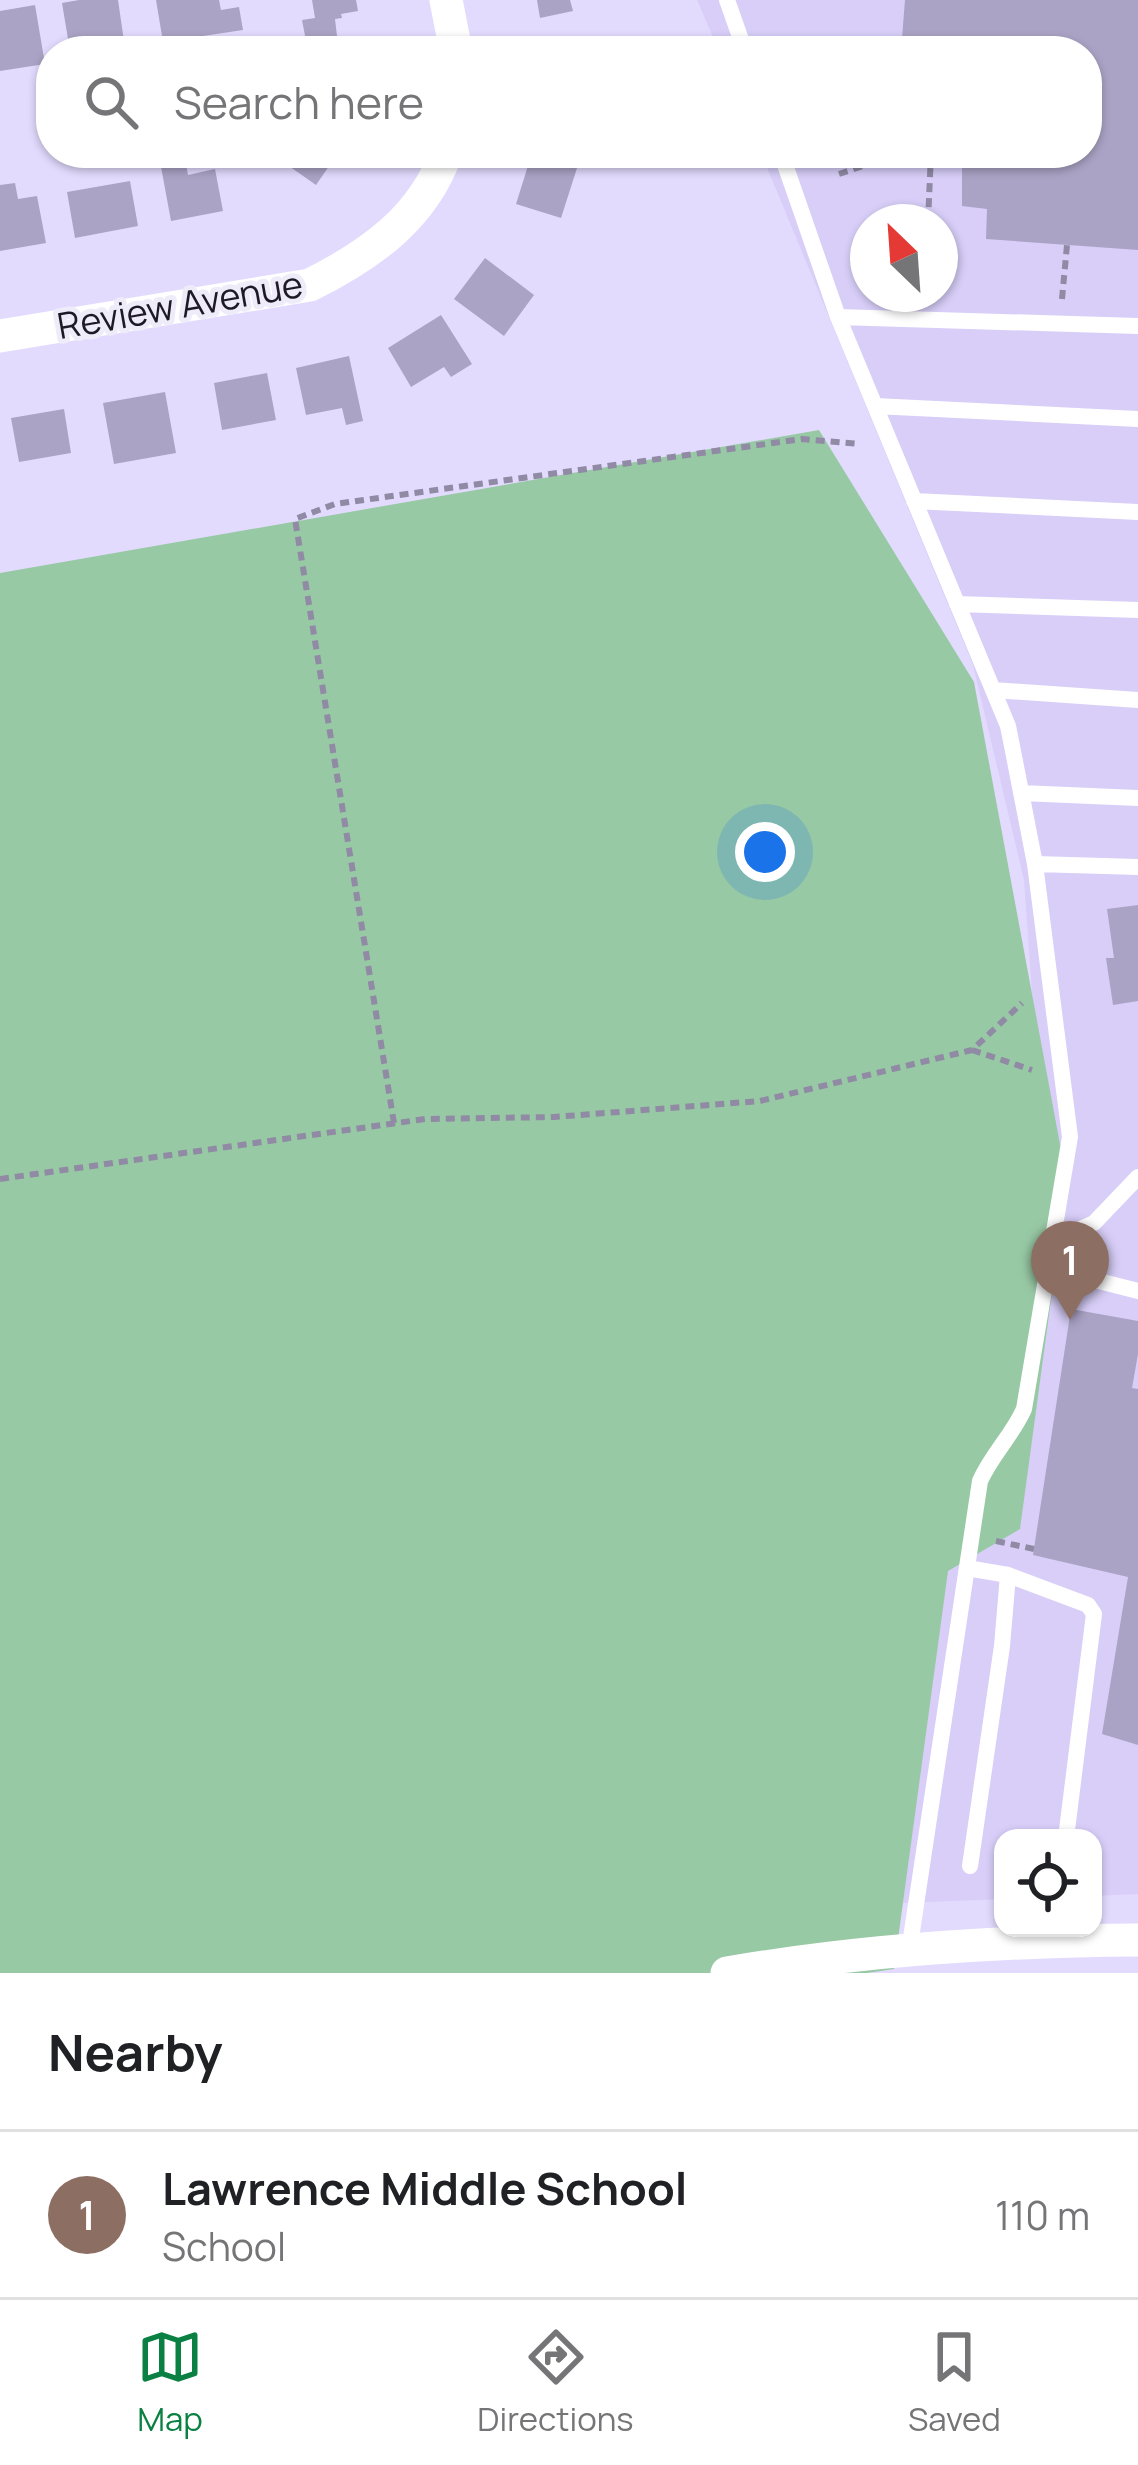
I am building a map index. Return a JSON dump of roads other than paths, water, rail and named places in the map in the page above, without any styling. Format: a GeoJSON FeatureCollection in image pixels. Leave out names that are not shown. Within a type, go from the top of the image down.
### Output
{"type":"FeatureCollection","features":[{"type":"Feature","properties":{"kind":"street"},"geometry":{"type":"LineString","coordinates":[[446,0],[453,36]]}},
{"type":"Feature","properties":{"kind":"street","name":"Review Avenue"},"geometry":{"type":"LineString","coordinates":[[0,337],[310,285],[352,264],[385,240],[416,209],[441,168]]}},
{"type":"Feature","properties":{"kind":"street"},"geometry":{"type":"LineString","coordinates":[[727,1973],[1036,1937]]}},
{"type":"Feature","properties":{"kind":"street"},"geometry":{"type":"LineString","coordinates":[[1088,1937],[1138,1940]]}},
{"type":"Feature","properties":{"kind":"lane"},"geometry":{"type":"LineString","coordinates":[[727,0],[740,36]]}},
{"type":"Feature","properties":{"kind":"lane"},"geometry":{"type":"LineString","coordinates":[[786,168],[838,317],[1008,726],[1034,864],[1070,1137],[1024,1409],[980,1481],[909,1951]]}},
{"type":"Feature","properties":{"kind":"lane"},"geometry":{"type":"LineString","coordinates":[[838,317],[1138,326]]}},
{"type":"Feature","properties":{"kind":"lane"},"geometry":{"type":"LineString","coordinates":[[875,406],[1138,419]]}},
{"type":"Feature","properties":{"kind":"lane"},"geometry":{"type":"LineString","coordinates":[[914,501],[1138,512]]}},
{"type":"Feature","properties":{"kind":"lane"},"geometry":{"type":"LineString","coordinates":[[957,604],[1138,610]]}},
{"type":"Feature","properties":{"kind":"lane"},"geometry":{"type":"LineString","coordinates":[[993,690],[1138,700]]}},
{"type":"Feature","properties":{"kind":"lane"},"geometry":{"type":"LineString","coordinates":[[1021,794],[1138,798]]}},
{"type":"Feature","properties":{"kind":"lane"},"geometry":{"type":"LineString","coordinates":[[1034,864],[1138,867]]}},
{"type":"Feature","properties":{"kind":"lane"},"geometry":{"type":"LineString","coordinates":[[1053,1240],[1094,1223],[1138,1177]]}},
{"type":"Feature","properties":{"kind":"lane"},"geometry":{"type":"LineString","coordinates":[[1048,1268],[1138,1291]]}},
{"type":"Feature","properties":{"kind":"lane"},"geometry":{"type":"LineString","coordinates":[[967,1568],[1008,1576],[1088,1605],[1094,1614],[1067,1829]]}},
{"type":"Feature","properties":{"kind":"lane"},"geometry":{"type":"LineString","coordinates":[[970,1866],[1008,1576]]}},
{"type":"Feature","properties":{"kind":"place","name":"Lawrence Middle School"},"geometry":{"type":"Point","coordinates":[1070,1320]}}]}
